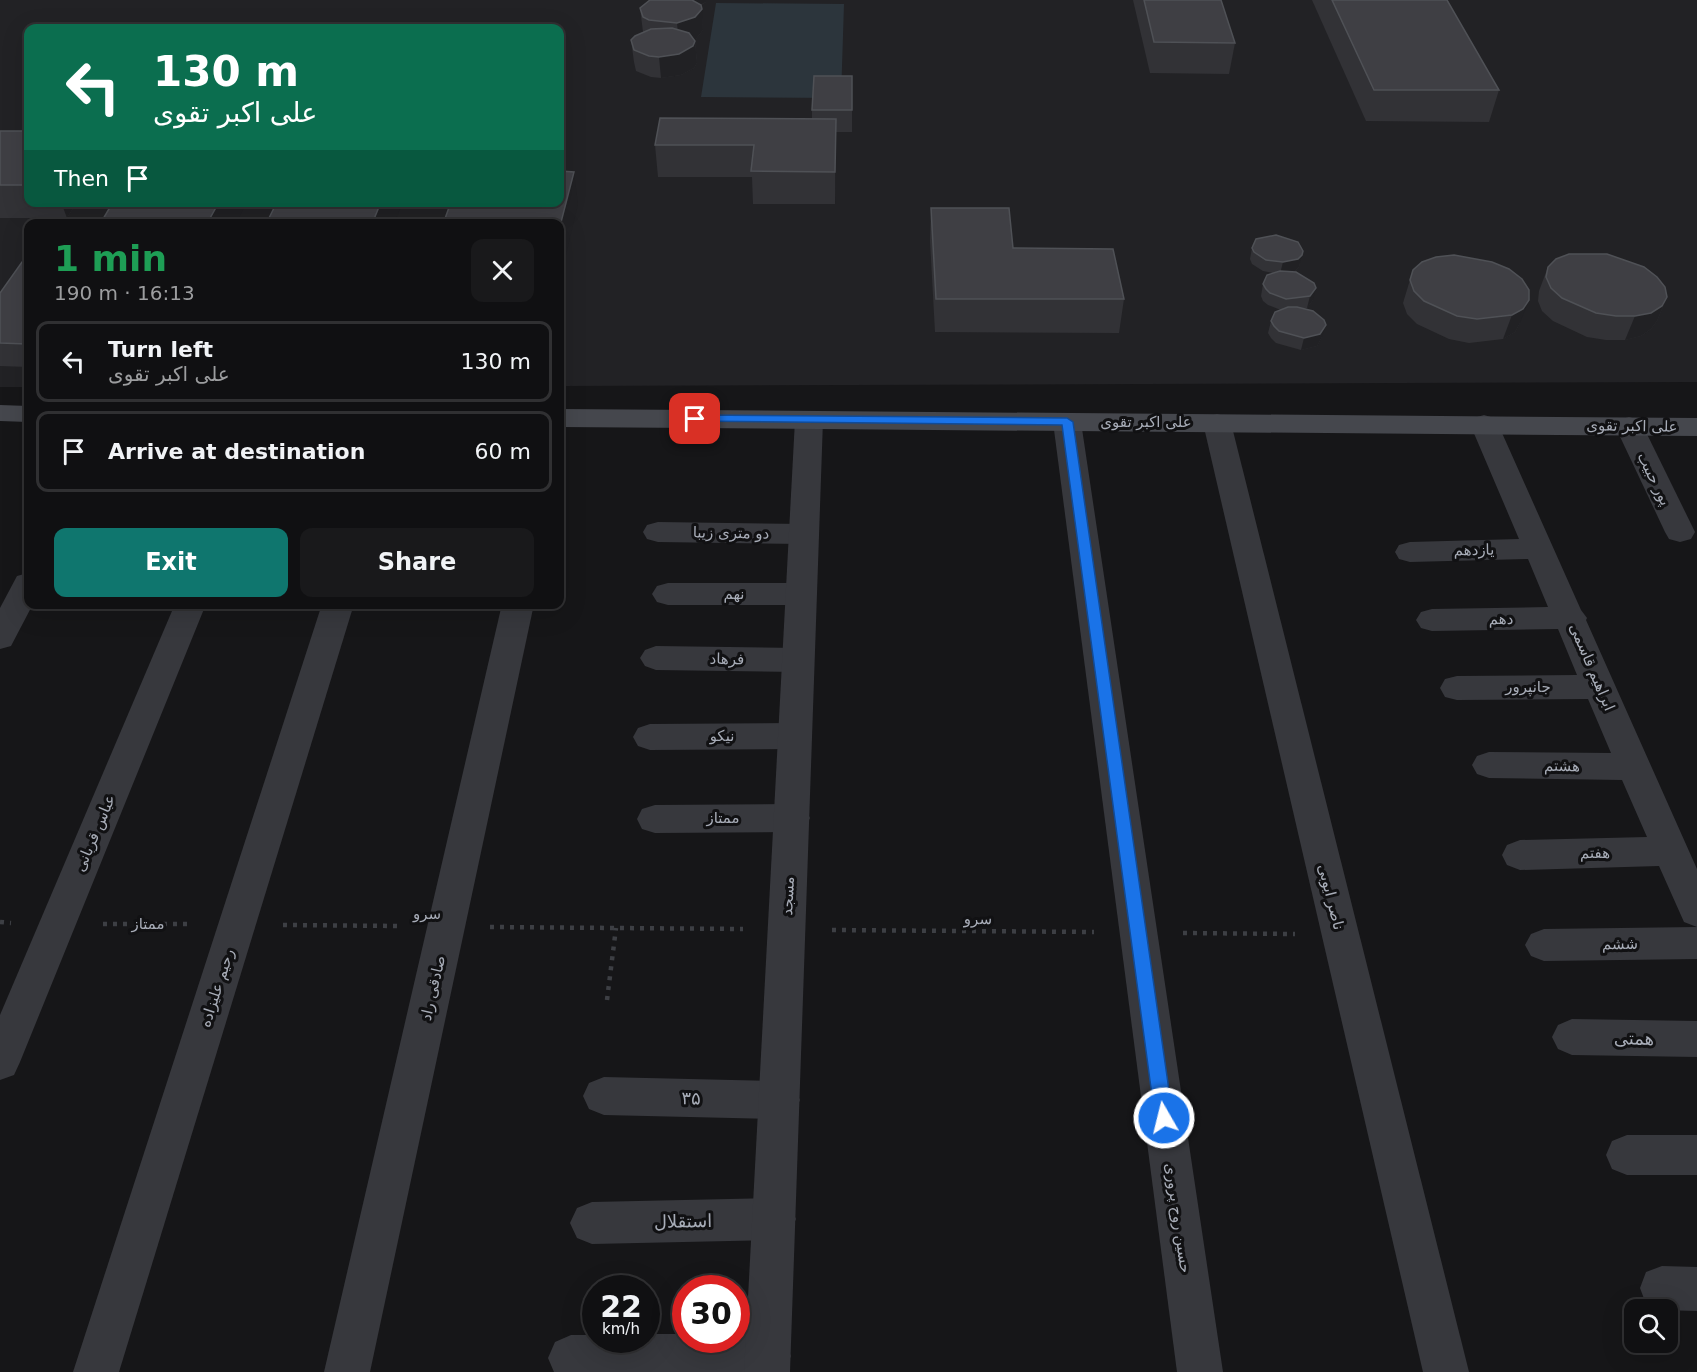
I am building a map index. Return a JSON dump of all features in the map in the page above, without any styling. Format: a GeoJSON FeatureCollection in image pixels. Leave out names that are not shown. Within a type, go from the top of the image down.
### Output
{"type":"FeatureCollection","features":[{"type":"Feature","properties":{"kind":"main road"},"geometry":{"type":"LineString","coordinates":[[0,414],[24,414]]}},
{"type":"Feature","properties":{"kind":"main road","name":"علی اکبر تقوی"},"geometry":{"type":"LineString","coordinates":[[564,418],[1697,427]]}},
{"type":"Feature","properties":{"kind":"street","name":"مسجد"},"geometry":{"type":"LineString","coordinates":[[767,1364],[809,420]]}},
{"type":"Feature","properties":{"kind":"street","name":"حسین روح پروری"},"geometry":{"type":"LineString","coordinates":[[1067,422],[1200,1372]]}},
{"type":"Feature","properties":{"kind":"street","name":"ناصر ایوبی"},"geometry":{"type":"LineString","coordinates":[[1217,423],[1446,1372]]}},
{"type":"Feature","properties":{"kind":"street","name":"ابراهیم قاسمی"},"geometry":{"type":"LineString","coordinates":[[1484,424],[1571,618],[1697,911]]}},
{"type":"Feature","properties":{"kind":"street","name":"پور حبیب"},"geometry":{"type":"LineString","coordinates":[[1629,426],[1680,532]]}},
{"type":"Feature","properties":{"kind":"street","name":"دو متری زیبا"},"geometry":{"type":"LineString","coordinates":[[658,532],[804,534]]}},
{"type":"Feature","properties":{"kind":"street","name":"یازدهم"},"geometry":{"type":"LineString","coordinates":[[1410,552],[1539,549]]}},
{"type":"Feature","properties":{"kind":"street"},"geometry":{"type":"LineString","coordinates":[[0,638],[24,592]]}},
{"type":"Feature","properties":{"kind":"street","name":"نهم"},"geometry":{"type":"LineString","coordinates":[[668,594],[801,594]]}},
{"type":"Feature","properties":{"kind":"street","name":"عباس قربانی"},"geometry":{"type":"LineString","coordinates":[[0,1062],[189,609]]}},
{"type":"Feature","properties":{"kind":"street","name":"رحیم علیزاده"},"geometry":{"type":"LineString","coordinates":[[96,1372],[336,609]]}},
{"type":"Feature","properties":{"kind":"street","name":"صادقی راد"},"geometry":{"type":"LineString","coordinates":[[347,1372],[517,609]]}},
{"type":"Feature","properties":{"kind":"street","name":"دهم"},"geometry":{"type":"LineString","coordinates":[[1432,620],[1571,618]]}},
{"type":"Feature","properties":{"kind":"street","name":"فرهاد"},"geometry":{"type":"LineString","coordinates":[[656,658],[798,660]]}},
{"type":"Feature","properties":{"kind":"street","name":"جانپرور"},"geometry":{"type":"LineString","coordinates":[[1457,688],[1600,687]]}},
{"type":"Feature","properties":{"kind":"street","name":"نیکو"},"geometry":{"type":"LineString","coordinates":[[650,737],[795,736]]}},
{"type":"Feature","properties":{"kind":"street","name":"هشتم"},"geometry":{"type":"LineString","coordinates":[[1489,765],[1634,766]]}},
{"type":"Feature","properties":{"kind":"street","name":"ممتاز"},"geometry":{"type":"LineString","coordinates":[[655,819],[792,818]]}},
{"type":"Feature","properties":{"kind":"street","name":"هفتم"},"geometry":{"type":"LineString","coordinates":[[1520,855],[1671,851]]}},
{"type":"Feature","properties":{"kind":"street","name":"ششم"},"geometry":{"type":"LineString","coordinates":[[1544,945],[1697,943]]}},
{"type":"Feature","properties":{"kind":"street","name":"همتی"},"geometry":{"type":"LineString","coordinates":[[1572,1037],[1697,1039]]}},
{"type":"Feature","properties":{"kind":"street","name":"۳۵"},"geometry":{"type":"LineString","coordinates":[[604,1096],[778,1100]]}},
{"type":"Feature","properties":{"kind":"street"},"geometry":{"type":"LineString","coordinates":[[1628,1155],[1697,1155]]}},
{"type":"Feature","properties":{"kind":"street","name":"استقلال"},"geometry":{"type":"LineString","coordinates":[[592,1223],[774,1219]]}},
{"type":"Feature","properties":{"kind":"street"},"geometry":{"type":"LineString","coordinates":[[571,1358],[767,1364]]}},
{"type":"Feature","properties":{"kind":"path","name":"ممتاز"},"geometry":{"type":"LineString","coordinates":[[58,923],[237,925]]}},
{"type":"Feature","properties":{"kind":"path","name":"سرو"},"geometry":{"type":"LineString","coordinates":[[237,925],[1340,934]]}},
{"type":"Feature","properties":{"kind":"path"},"geometry":{"type":"LineString","coordinates":[[607,1000],[616,928]]}},
{"type":"Feature","properties":{"kind":"shaded area"},"geometry":{"type":"Polygon","coordinates":[[[0,0],[1697,0],[1697,382],[564,386],[564,219],[24,219],[24,387],[0,387],[0,0]]]}},
{"type":"Feature","properties":{"kind":"shaded area"},"geometry":{"type":"Polygon","coordinates":[[[716,3],[844,4],[841,98],[701,97],[716,3]]]}},
{"type":"Feature","properties":{"kind":"building"},"geometry":{"type":"Polygon","coordinates":[[[650,0],[692,0],[701,5],[702,9],[695,17],[677,23],[649,20],[643,17],[640,8],[650,0]]]}},
{"type":"Feature","properties":{"kind":"building"},"geometry":{"type":"Polygon","coordinates":[[[1144,0],[1221,0],[1235,43],[1154,42],[1144,0]]]}},
{"type":"Feature","properties":{"kind":"building"},"geometry":{"type":"Polygon","coordinates":[[[1332,0],[1447,0],[1499,90],[1374,90],[1332,0]]]}},
{"type":"Feature","properties":{"kind":"building"},"geometry":{"type":"Polygon","coordinates":[[[672,28],[689,33],[695,41],[693,46],[679,54],[659,57],[634,50],[631,40],[635,36],[651,29],[672,28]]]}},
{"type":"Feature","properties":{"kind":"building"},"geometry":{"type":"Polygon","coordinates":[[[814,76],[852,76],[852,110],[812,110],[814,76]]]}},
{"type":"Feature","properties":{"kind":"building"},"geometry":{"type":"Polygon","coordinates":[[[660,118],[836,119],[835,172],[751,171],[754,145],[655,145],[660,118]]]}},
{"type":"Feature","properties":{"kind":"building"},"geometry":{"type":"Polygon","coordinates":[[[0,131],[24,131],[24,185],[0,185],[0,131]]]}},
{"type":"Feature","properties":{"kind":"building"},"geometry":{"type":"Polygon","coordinates":[[[564,171],[574,172],[562,219],[445,219],[449,207],[564,207],[564,171]]]}},
{"type":"Feature","properties":{"kind":"building"},"geometry":{"type":"Polygon","coordinates":[[[110,207],[216,207],[210,219],[103,219],[110,207]]]}},
{"type":"Feature","properties":{"kind":"building"},"geometry":{"type":"Polygon","coordinates":[[[274,207],[379,207],[374,219],[268,219],[274,207]]]}},
{"type":"Feature","properties":{"kind":"building"},"geometry":{"type":"Polygon","coordinates":[[[931,208],[1009,208],[1013,248],[1113,249],[1124,299],[936,299],[931,208]]]}},
{"type":"Feature","properties":{"kind":"building"},"geometry":{"type":"Polygon","coordinates":[[[1276,235],[1298,242],[1303,251],[1302,255],[1298,259],[1283,262],[1266,260],[1254,252],[1252,248],[1256,239],[1276,235]]]}},
{"type":"Feature","properties":{"kind":"building"},"geometry":{"type":"Polygon","coordinates":[[[1569,254],[1607,254],[1644,267],[1665,287],[1667,297],[1662,306],[1651,313],[1616,316],[1596,313],[1562,298],[1551,288],[1546,277],[1548,267],[1556,259],[1569,254]]]}},
{"type":"Feature","properties":{"kind":"building"},"geometry":{"type":"Polygon","coordinates":[[[1454,255],[1492,262],[1509,269],[1522,279],[1529,290],[1529,300],[1523,309],[1512,315],[1477,319],[1457,316],[1424,301],[1414,291],[1410,280],[1413,270],[1422,262],[1436,257],[1454,255]]]}},
{"type":"Feature","properties":{"kind":"building"},"geometry":{"type":"Polygon","coordinates":[[[24,262],[24,344],[0,343],[0,293],[24,262]]]}},
{"type":"Feature","properties":{"kind":"building"},"geometry":{"type":"Polygon","coordinates":[[[1280,271],[1296,272],[1314,283],[1316,288],[1310,296],[1286,299],[1270,293],[1263,284],[1267,275],[1280,271]]]}},
{"type":"Feature","properties":{"kind":"building"},"geometry":{"type":"Polygon","coordinates":[[[1288,307],[1313,311],[1324,320],[1326,325],[1320,334],[1304,338],[1279,331],[1271,321],[1275,312],[1288,307]]]}},
{"type":"Feature","properties":{"kind":"route"},"geometry":{"type":"LineString","coordinates":[[695,419],[1067,422],[1164,1118]]}}]}
